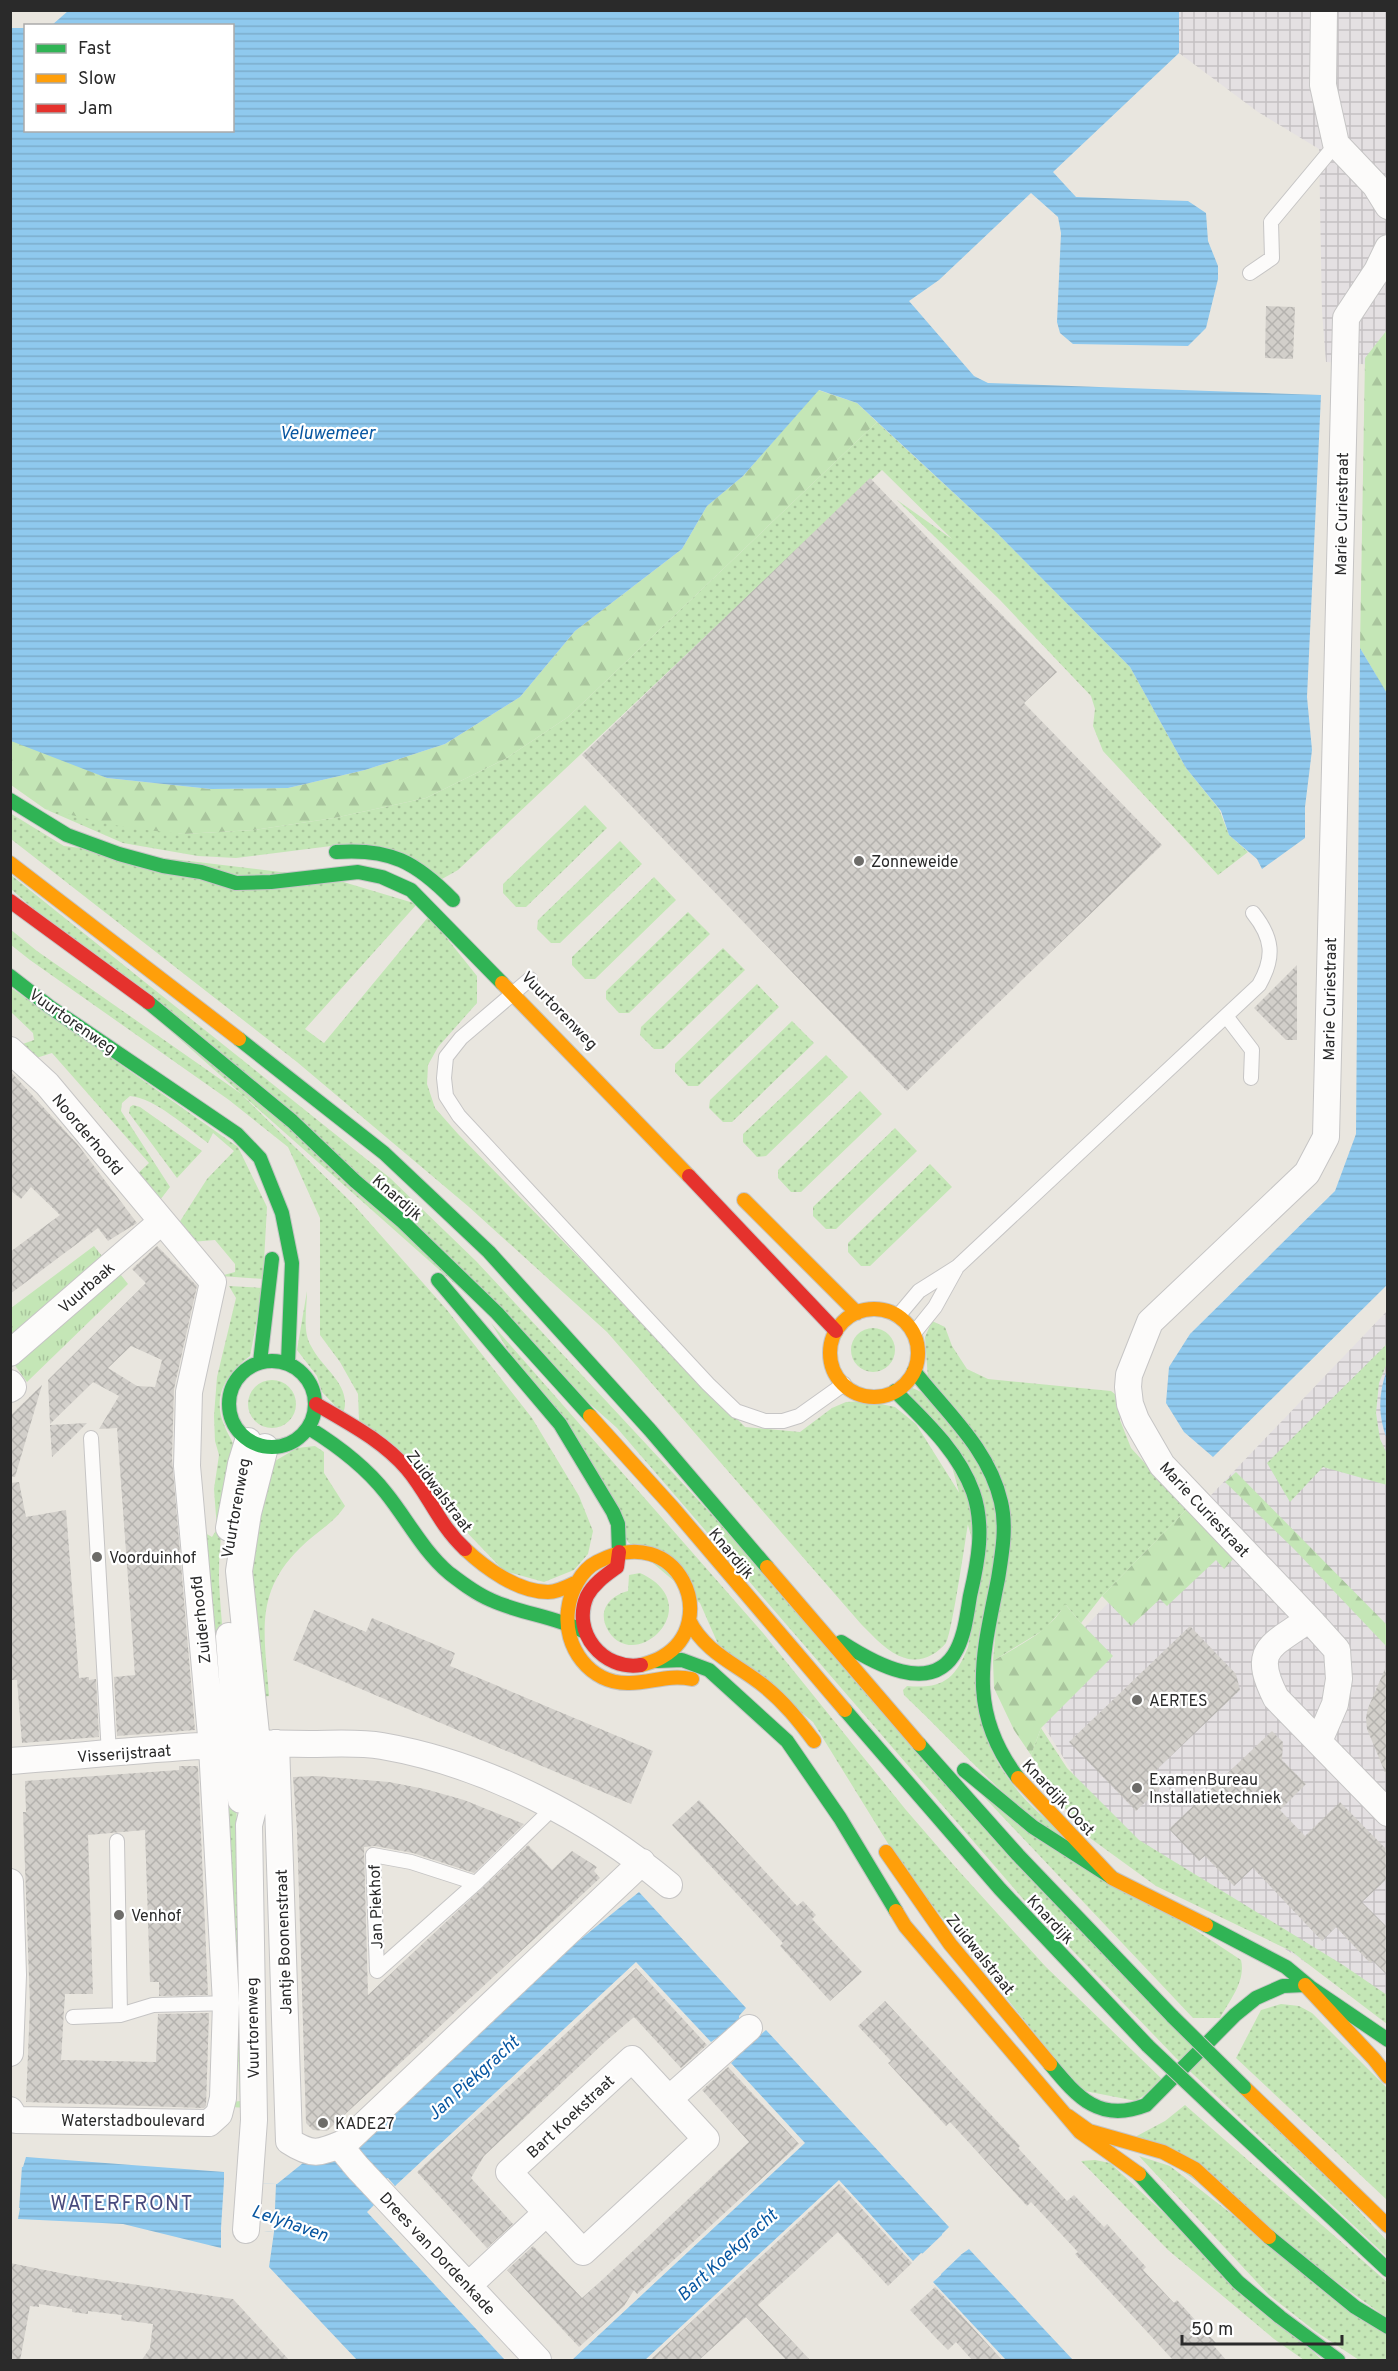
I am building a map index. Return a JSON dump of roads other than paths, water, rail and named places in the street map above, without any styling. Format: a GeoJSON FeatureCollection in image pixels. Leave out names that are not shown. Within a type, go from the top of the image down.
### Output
{"type":"FeatureCollection","features":[{"type":"Feature","properties":{"kind":"street"},"geometry":{"type":"LineString","coordinates":[[1324,10],[1323,85],[1336,144],[1375,185],[1388,206]]}},
{"type":"Feature","properties":{"kind":"street","name":"Marie Curiestraat"},"geometry":{"type":"LineString","coordinates":[[1319,1741],[1335,1704],[1339,1679],[1337,1650],[1162,1465],[1136,1420],[1130,1404],[1128,1387],[1129,1375],[1149,1322],[1307,1173],[1326,1137],[1346,318],[1377,271],[1388,248]]}},
{"type":"Feature","properties":{"kind":"street","name":"Vuurtorenweg"},"geometry":{"type":"LineString","coordinates":[[10,800],[67,835],[119,854],[163,866],[201,872],[236,883],[271,882],[358,872],[376,874],[411,891],[617,1100],[836,1330]]}},
{"type":"Feature","properties":{"kind":"street"},"geometry":{"type":"LineString","coordinates":[[324,854],[364,850],[402,858],[417,866],[466,913]]}},
{"type":"Feature","properties":{"kind":"street","name":"Knardijk"},"geometry":{"type":"LineString","coordinates":[[10,863],[384,1153],[489,1252],[650,1430],[892,1714],[1018,1855],[1173,2017],[1388,2226]]}},
{"type":"Feature","properties":{"kind":"street","name":"Vuurtorenweg"},"geometry":{"type":"LineString","coordinates":[[201,872],[223,867]]}},
{"type":"Feature","properties":{"kind":"street","name":"Knardijk"},"geometry":{"type":"LineString","coordinates":[[10,901],[168,1019],[292,1121],[403,1222],[497,1313],[674,1509],[927,1807],[1000,1889],[1148,2046],[1388,2270]]}},
{"type":"Feature","properties":{"kind":"street","name":"Vuurtorenweg"},"geometry":{"type":"LineString","coordinates":[[10,975],[50,1007],[237,1134],[260,1158],[282,1213],[292,1263],[288,1363]]}},
{"type":"Feature","properties":{"kind":"street","name":"Noorderhoofd"},"geometry":{"type":"LineString","coordinates":[[10,1050],[47,1084],[161,1222]]}},
{"type":"Feature","properties":{"kind":"street"},"geometry":{"type":"LineString","coordinates":[[731,1187],[857,1313]]}},
{"type":"Feature","properties":{"kind":"street"},"geometry":{"type":"LineString","coordinates":[[260,1362],[272,1261],[282,1213]]}},
{"type":"Feature","properties":{"kind":"street","name":"Vuurbaak"},"geometry":{"type":"LineString","coordinates":[[10,1353],[161,1222]]}},
{"type":"Feature","properties":{"kind":"street","name":"Zuiderhoofd"},"geometry":{"type":"LineString","coordinates":[[161,1222],[213,1282],[189,1392],[187,1466],[238,2002]]}},
{"type":"Feature","properties":{"kind":"street"},"geometry":{"type":"LineString","coordinates":[[403,1222],[440,1285],[560,1425],[618,1524],[617,1567],[598,1581],[586,1599],[583,1621],[585,1632],[596,1651],[614,1663],[636,1666],[682,1659],[709,1670],[787,1741],[814,1779],[905,1926],[948,1979],[1092,2144],[1122,2161],[1145,2179],[1226,2270],[1283,2321],[1338,2361]]}},
{"type":"Feature","properties":{"kind":"street"},"geometry":{"type":"LineString","coordinates":[[878,1309],[898,1316],[914,1333],[918,1360],[906,1383],[895,1391],[882,1396],[868,1396],[855,1392],[837,1377],[830,1349],[836,1330],[845,1320],[857,1313],[878,1309]]}},
{"type":"Feature","properties":{"kind":"street"},"geometry":{"type":"LineString","coordinates":[[274,1360],[288,1363],[302,1373],[312,1387],[316,1404],[314,1416],[309,1428],[297,1440],[282,1447],[256,1444],[234,1426],[228,1407],[231,1388],[243,1371],[260,1362],[274,1360]]}},
{"type":"Feature","properties":{"kind":"street","name":"Knardijk Oost"},"geometry":{"type":"LineString","coordinates":[[914,1371],[933,1398],[971,1437],[992,1473],[1000,1493],[1005,1527],[1002,1566],[986,1628],[982,1670],[984,1707],[1000,1752],[1013,1774],[1040,1804],[1070,1831],[1111,1877],[1286,1967],[1305,1985],[1388,2040]]}},
{"type":"Feature","properties":{"kind":"street"},"geometry":{"type":"LineString","coordinates":[[10,1383],[13,1387],[10,1389]]}},
{"type":"Feature","properties":{"kind":"street"},"geometry":{"type":"LineString","coordinates":[[819,1628],[882,1666],[919,1675],[934,1672],[949,1662],[957,1647],[966,1618],[980,1553],[980,1524],[974,1496],[964,1470],[941,1440],[895,1391]]}},
{"type":"Feature","properties":{"kind":"street","name":"Zuidwalstraat"},"geometry":{"type":"LineString","coordinates":[[316,1404],[381,1443],[408,1470],[449,1534],[476,1559],[516,1584],[533,1589],[548,1592],[575,1583]]}},
{"type":"Feature","properties":{"kind":"street"},"geometry":{"type":"LineString","coordinates":[[309,1428],[336,1444],[368,1473],[436,1561],[475,1592],[543,1631]]}},
{"type":"Feature","properties":{"kind":"street","name":"Vuurtorenweg"},"geometry":{"type":"LineString","coordinates":[[246,2230],[254,2120],[238,2002],[249,1825],[240,1799],[257,1743],[224,1567],[231,1510],[256,1444]]}},
{"type":"Feature","properties":{"kind":"street"},"geometry":{"type":"LineString","coordinates":[[598,1488],[603,1522]]}},
{"type":"Feature","properties":{"kind":"street"},"geometry":{"type":"LineString","coordinates":[[598,1561],[602,1545]]}},
{"type":"Feature","properties":{"kind":"street"},"geometry":{"type":"LineString","coordinates":[[658,1661],[667,1656],[682,1640],[689,1620],[689,1598],[682,1579],[668,1563],[649,1553],[619,1552],[598,1561],[589,1567],[575,1583],[567,1606],[565,1640],[583,1663],[608,1680],[638,1684],[676,1676],[693,1679],[748,1705]]}},
{"type":"Feature","properties":{"kind":"street"},"geometry":{"type":"LineString","coordinates":[[503,1607],[566,1621],[585,1632]]}},
{"type":"Feature","properties":{"kind":"street"},"geometry":{"type":"LineString","coordinates":[[1309,1619],[1269,1646],[1264,1658],[1266,1679],[1276,1698],[1388,1813]]}},
{"type":"Feature","properties":{"kind":"street"},"geometry":{"type":"LineString","coordinates":[[689,1620],[698,1637],[766,1687],[803,1726],[823,1752]]}},
{"type":"Feature","properties":{"kind":"street"},"geometry":{"type":"LineString","coordinates":[[892,1714],[1032,1827],[1111,1877]]}},
{"type":"Feature","properties":{"kind":"street","name":"Visserijstraat"},"geometry":{"type":"LineString","coordinates":[[10,1761],[257,1743],[379,1746],[430,1756],[497,1780],[589,1826],[642,1862],[669,1885]]}},
{"type":"Feature","properties":{"kind":"street","name":"Jantje Boonenstraat"},"geometry":{"type":"LineString","coordinates":[[257,1743],[289,2141],[305,2151],[320,2153],[339,2145]]}},
{"type":"Feature","properties":{"kind":"street","name":"Zuidwalstraat"},"geometry":{"type":"LineString","coordinates":[[876,1836],[912,1893],[963,1961],[1070,2087],[1087,2103],[1104,2111],[1134,2111],[1146,2105],[1235,2015],[1256,1998],[1283,1986],[1305,1985]]}},
{"type":"Feature","properties":{"kind":"street"},"geometry":{"type":"LineString","coordinates":[[339,2145],[346,2142],[642,1862]]}},
{"type":"Feature","properties":{"kind":"street"},"geometry":{"type":"LineString","coordinates":[[10,1882],[14,1975],[10,2053]]}},
{"type":"Feature","properties":{"kind":"street"},"geometry":{"type":"LineString","coordinates":[[1305,1985],[1374,2059],[1388,2078]]}},
{"type":"Feature","properties":{"kind":"street","name":"Waterstadboulevard"},"geometry":{"type":"LineString","coordinates":[[10,2110],[16,2120],[208,2124],[219,2114],[223,2098],[238,2002]]}},
{"type":"Feature","properties":{"kind":"street"},"geometry":{"type":"LineString","coordinates":[[669,2099],[749,2028]]}},
{"type":"Feature","properties":{"kind":"street","name":"Bart Koekstraat"},"geometry":{"type":"LineString","coordinates":[[632,2059],[706,2139],[583,2252],[546,2213],[509,2172],[632,2059]]}},
{"type":"Feature","properties":{"kind":"street"},"geometry":{"type":"LineString","coordinates":[[1068,2116],[1089,2131],[1163,2152],[1195,2169],[1284,2249],[1355,2307],[1388,2327]]}},
{"type":"Feature","properties":{"kind":"street","name":"Drees van Dordenkade"},"geometry":{"type":"LineString","coordinates":[[339,2145],[357,2168],[538,2361]]}},
{"type":"Feature","properties":{"kind":"street"},"geometry":{"type":"LineString","coordinates":[[469,2285],[546,2213]]}},
{"type":"Feature","properties":{"kind":"lane"},"geometry":{"type":"LineString","coordinates":[[1250,273],[1272,258],[1271,222],[1336,144]]}},
{"type":"Feature","properties":{"kind":"lane"},"geometry":{"type":"LineString","coordinates":[[898,1316],[920,1291],[957,1267],[1259,985],[1270,958],[1269,940],[1262,925],[1252,913]]}},
{"type":"Feature","properties":{"kind":"lane"},"geometry":{"type":"LineString","coordinates":[[530,979],[461,1038],[446,1057],[444,1078],[446,1095],[459,1116],[708,1384],[736,1411],[765,1421],[783,1421],[799,1416],[844,1384]]}},
{"type":"Feature","properties":{"kind":"lane"},"geometry":{"type":"LineString","coordinates":[[1226,1016],[1252,1050],[1251,1078]]}},
{"type":"Feature","properties":{"kind":"lane"},"geometry":{"type":"LineString","coordinates":[[914,1333],[935,1307],[957,1267]]}},
{"type":"Feature","properties":{"kind":"lane"},"geometry":{"type":"LineString","coordinates":[[91,1438],[109,1754]]}},
{"type":"Feature","properties":{"kind":"lane","name":"Jan Piekhof"},"geometry":{"type":"LineString","coordinates":[[476,1883],[411,1862],[373,1855],[377,1971],[476,1883],[553,1808]]}},
{"type":"Feature","properties":{"kind":"lane"},"geometry":{"type":"LineString","coordinates":[[117,1841],[120,2014]]}},
{"type":"Feature","properties":{"kind":"lane"},"geometry":{"type":"LineString","coordinates":[[73,2017],[120,2014],[153,2005],[238,2002]]}},
{"type":"Feature","properties":{"kind":"water","name":"Veluwemeer"},"geometry":{"type":"Polygon","coordinates":[[[68,11],[1179,11],[1179,53],[1053,172],[1076,197],[1188,201],[1206,213],[1208,241],[1218,266],[1218,279],[1206,328],[1188,346],[1073,344],[1060,333],[1057,322],[1061,233],[1058,217],[1031,193],[939,280],[909,301],[974,376],[988,383],[1321,395],[1307,697],[1312,750],[1305,807],[1305,838],[1262,869],[1257,859],[1229,835],[1221,811],[1186,768],[1130,667],[998,534],[857,403],[819,390],[743,476],[707,506],[682,549],[575,631],[520,697],[445,744],[365,770],[288,788],[211,789],[107,778],[11,741],[11,28],[24,28],[24,132],[234,132],[234,24],[53,24],[68,11]]]}},
{"type":"Feature","properties":{"kind":"water"},"geometry":{"type":"Polygon","coordinates":[[[1360,648],[1388,695],[1387,1285],[1213,1457],[1184,1432],[1166,1403],[1169,1367],[1190,1334],[1335,1191],[1356,1134],[1360,648]]]}},
{"type":"Feature","properties":{"kind":"water"},"geometry":{"type":"Polygon","coordinates":[[[1387,1370],[1388,1439],[1382,1422],[1380,1405],[1387,1370]]]}},
{"type":"Feature","properties":{"kind":"water"},"geometry":{"type":"Polygon","coordinates":[[[639,1892],[746,2008],[739,2019],[758,2037],[766,2030],[949,2227],[942,2234],[942,2238],[959,2256],[969,2249],[1073,2360],[1006,2360],[933,2282],[941,2275],[941,2272],[924,2254],[921,2253],[913,2261],[839,2180],[645,2360],[572,2360],[805,2143],[731,2063],[738,2053],[721,2035],[711,2042],[636,1962],[395,2186],[388,2178],[385,2179],[367,2197],[374,2205],[367,2212],[505,2360],[357,2360],[269,2267],[274,2232],[221,2227],[221,2248],[123,2224],[18,2219],[20,2208],[11,2208],[10,2166],[23,2167],[26,2157],[224,2172],[224,2182],[277,2184],[639,1892]]]}},
{"type":"Feature","properties":{"kind":"place","name":"Zonneweide"},"geometry":{"type":"Point","coordinates":[859,861]}},
{"type":"Feature","properties":{"kind":"place","name":"Voorduinhof"},"geometry":{"type":"Point","coordinates":[97,1557]}},
{"type":"Feature","properties":{"kind":"place","name":"AERTES"},"geometry":{"type":"Point","coordinates":[1137,1700]}},
{"type":"Feature","properties":{"kind":"place","name":"ExamenBureau Installatietechniek"},"geometry":{"type":"Point","coordinates":[1137,1788]}},
{"type":"Feature","properties":{"kind":"place","name":"Venhof"},"geometry":{"type":"Point","coordinates":[119,1915]}},
{"type":"Feature","properties":{"kind":"place","name":"KADE27"},"geometry":{"type":"Point","coordinates":[323,2123]}},
{"type":"Feature","properties":{"kind":"district","name":"WATERFRONT"},"geometry":{"type":"Point","coordinates":[122,2203]}},
{"type":"Feature","properties":{"kind":"water label","name":"Jan Piekgracht"},"geometry":{"type":"Point","coordinates":[473,2078]}},
{"type":"Feature","properties":{"kind":"water label","name":"Lelyhaven"},"geometry":{"type":"Point","coordinates":[290,2223]}},
{"type":"Feature","properties":{"kind":"water label","name":"Bart Koekgracht"},"geometry":{"type":"Point","coordinates":[727,2255]}}]}
